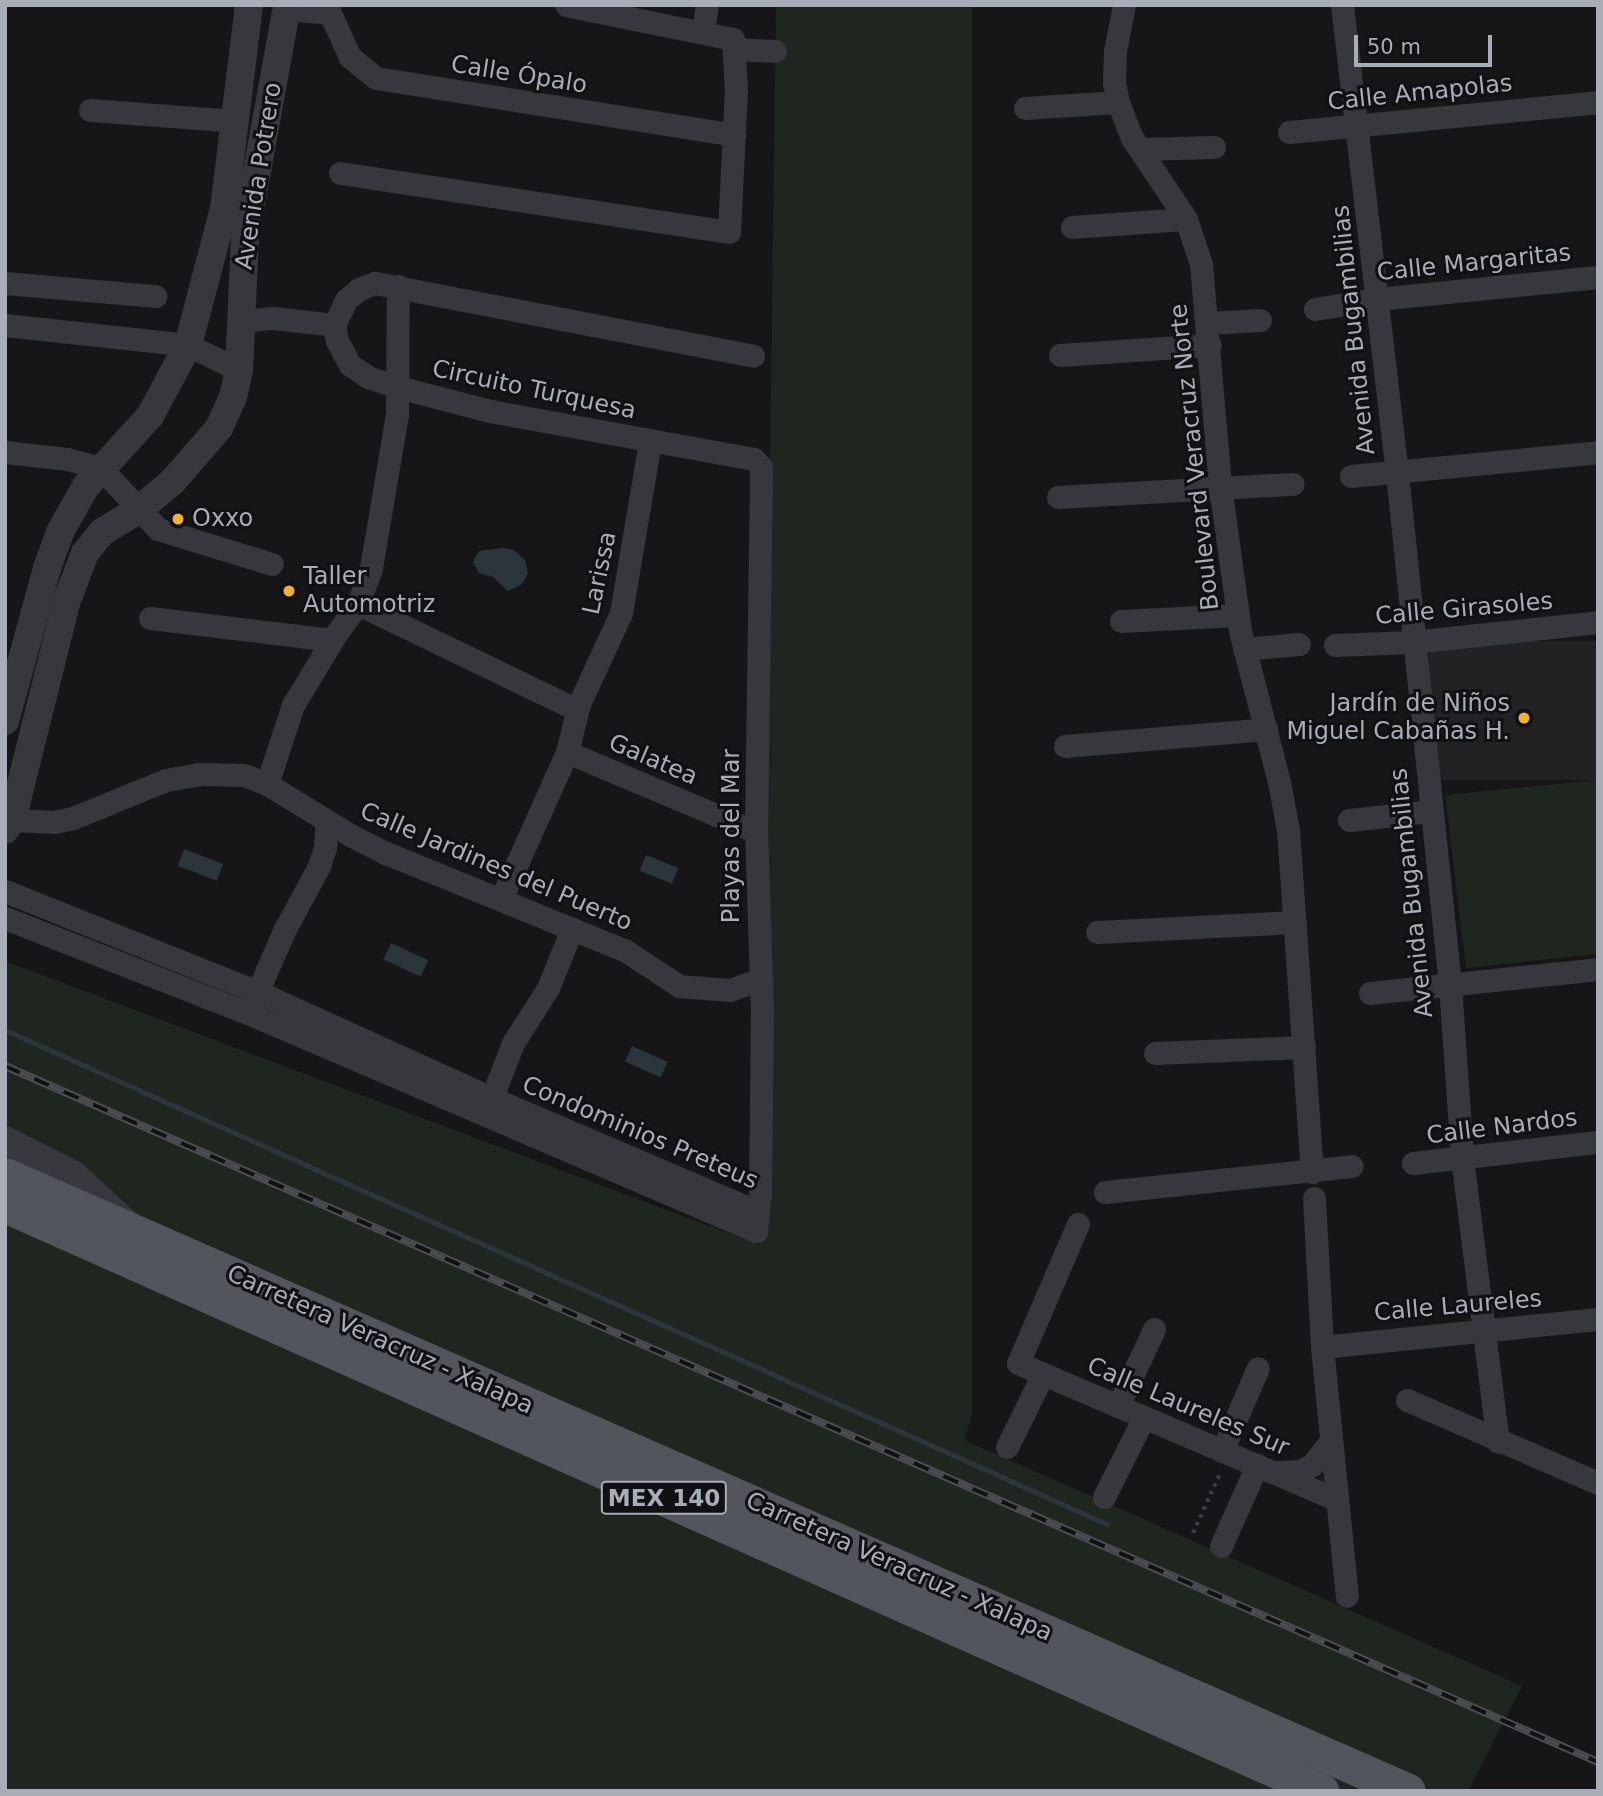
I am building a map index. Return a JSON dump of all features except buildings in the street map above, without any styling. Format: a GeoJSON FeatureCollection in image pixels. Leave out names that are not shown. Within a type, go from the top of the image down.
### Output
{"type":"FeatureCollection","features":[{"type":"Feature","properties":{"kind":"main road","name":"Carretera Veracruz - Xalapa"},"geometry":{"type":"LineString","coordinates":[[5,1175],[1408,1791]]}},
{"type":"Feature","properties":{"kind":"main road","name":"Carretera Veracruz - Xalapa"},"geometry":{"type":"LineString","coordinates":[[5,1205],[1322,1791]]}},
{"type":"Feature","properties":{"kind":"street","name":"Avenida Potrero"},"geometry":{"type":"LineString","coordinates":[[5,721],[47,568],[60,533],[86,486],[150,416],[188,345],[220,229],[249,5]]}},
{"type":"Feature","properties":{"kind":"street"},"geometry":{"type":"LineString","coordinates":[[566,5],[604,9],[703,32],[733,44],[775,51]]}},
{"type":"Feature","properties":{"kind":"street"},"geometry":{"type":"LineString","coordinates":[[703,32],[707,5]]}},
{"type":"Feature","properties":{"kind":"street","name":"Boulevard Veracruz Norte"},"geometry":{"type":"LineString","coordinates":[[1124,5],[1115,51],[1114,83],[1118,102],[1132,138],[1186,219],[1201,264],[1220,486],[1238,615],[1285,812],[1312,1172]]}},
{"type":"Feature","properties":{"kind":"street","name":"Avenida Bugambilias"},"geometry":{"type":"LineString","coordinates":[[1342,5],[1397,472],[1412,642],[1450,985],[1462,1158],[1498,1442]]}},
{"type":"Feature","properties":{"kind":"street","name":"Avenida Potrero"},"geometry":{"type":"LineString","coordinates":[[9,825],[77,572],[85,553],[102,532],[140,509],[173,481],[219,428],[233,397],[239,370],[243,321],[245,237],[287,7]]}},
{"type":"Feature","properties":{"kind":"street"},"geometry":{"type":"LineString","coordinates":[[287,7],[335,9]]}},
{"type":"Feature","properties":{"kind":"street","name":"Calle Ópalo"},"geometry":{"type":"LineString","coordinates":[[335,9],[350,57],[376,78],[735,135]]}},
{"type":"Feature","properties":{"kind":"street"},"geometry":{"type":"LineString","coordinates":[[340,173],[727,233],[730,229],[735,135],[733,44]]}},
{"type":"Feature","properties":{"kind":"street"},"geometry":{"type":"LineString","coordinates":[[1025,108],[1118,102]]}},
{"type":"Feature","properties":{"kind":"street","name":"Calle Amapolas"},"geometry":{"type":"LineString","coordinates":[[1289,132],[1598,102]]}},
{"type":"Feature","properties":{"kind":"street"},"geometry":{"type":"LineString","coordinates":[[90,110],[235,121]]}},
{"type":"Feature","properties":{"kind":"street"},"geometry":{"type":"LineString","coordinates":[[1141,149],[1214,147]]}},
{"type":"Feature","properties":{"kind":"street"},"geometry":{"type":"LineString","coordinates":[[1072,227],[1186,219]]}},
{"type":"Feature","properties":{"kind":"street","name":"Calle Margaritas"},"geometry":{"type":"LineString","coordinates":[[1315,309],[1377,299],[1598,277]]}},
{"type":"Feature","properties":{"kind":"street"},"geometry":{"type":"LineString","coordinates":[[5,283],[155,296]]}},
{"type":"Feature","properties":{"kind":"street"},"geometry":{"type":"LineString","coordinates":[[243,321],[273,318],[334,325],[338,313],[359,289],[375,283],[753,356]]}},
{"type":"Feature","properties":{"kind":"street"},"geometry":{"type":"LineString","coordinates":[[267,784],[293,705],[332,640],[358,604],[371,568],[394,435],[398,387],[398,286]]}},
{"type":"Feature","properties":{"kind":"street"},"geometry":{"type":"LineString","coordinates":[[1060,355],[1209,334],[1259,320]]}},
{"type":"Feature","properties":{"kind":"street"},"geometry":{"type":"LineString","coordinates":[[5,325],[188,345],[239,370]]}},
{"type":"Feature","properties":{"kind":"street","name":"Circuito Turquesa"},"geometry":{"type":"LineString","coordinates":[[334,325],[337,341],[350,365],[368,377],[398,387],[490,411],[756,460]]}},
{"type":"Feature","properties":{"kind":"street","name":"Larissa"},"geometry":{"type":"LineString","coordinates":[[500,899],[567,752],[578,710],[621,613],[650,440]]}},
{"type":"Feature","properties":{"kind":"street"},"geometry":{"type":"LineString","coordinates":[[5,452],[79,461],[102,471],[140,509],[151,524],[167,534],[272,564]]}},
{"type":"Feature","properties":{"kind":"street"},"geometry":{"type":"LineString","coordinates":[[1351,476],[1598,452]]}},
{"type":"Feature","properties":{"kind":"street","name":"Playas del Mar"},"geometry":{"type":"LineString","coordinates":[[756,460],[762,473],[756,832],[762,1024],[758,1212]]}},
{"type":"Feature","properties":{"kind":"street"},"geometry":{"type":"LineString","coordinates":[[1058,497],[1293,484]]}},
{"type":"Feature","properties":{"kind":"street"},"geometry":{"type":"LineString","coordinates":[[358,604],[578,710]]}},
{"type":"Feature","properties":{"kind":"street"},"geometry":{"type":"LineString","coordinates":[[1121,621],[1238,615]]}},
{"type":"Feature","properties":{"kind":"street"},"geometry":{"type":"LineString","coordinates":[[150,618],[332,640]]}},
{"type":"Feature","properties":{"kind":"street","name":"Calle Girasoles"},"geometry":{"type":"LineString","coordinates":[[1335,645],[1412,642],[1598,622]]}},
{"type":"Feature","properties":{"kind":"street"},"geometry":{"type":"LineString","coordinates":[[1244,649],[1299,644]]}},
{"type":"Feature","properties":{"kind":"street"},"geometry":{"type":"LineString","coordinates":[[1065,746],[1266,729]]}},
{"type":"Feature","properties":{"kind":"street","name":"Galatea"},"geometry":{"type":"LineString","coordinates":[[567,752],[756,832]]}},
{"type":"Feature","properties":{"kind":"street","name":"Calle Jardines del Puerto"},"geometry":{"type":"LineString","coordinates":[[9,825],[73,818],[140,789],[199,774],[244,775],[267,784],[386,853],[634,956],[679,986],[730,990],[760,979]]}},
{"type":"Feature","properties":{"kind":"street"},"geometry":{"type":"LineString","coordinates":[[1349,820],[1430,811]]}},
{"type":"Feature","properties":{"kind":"street"},"geometry":{"type":"LineString","coordinates":[[248,1013],[285,929],[319,866],[327,821]]}},
{"type":"Feature","properties":{"kind":"street","name":"Condominios Preteus"},"geometry":{"type":"LineString","coordinates":[[5,891],[258,992],[488,1107]]}},
{"type":"Feature","properties":{"kind":"street","name":"Condominios Preteus"},"geometry":{"type":"LineString","coordinates":[[5,918],[758,1212]]}},
{"type":"Feature","properties":{"kind":"street"},"geometry":{"type":"LineString","coordinates":[[1097,932],[1295,922]]}},
{"type":"Feature","properties":{"kind":"street"},"geometry":{"type":"LineString","coordinates":[[488,1107],[513,1043],[548,988],[572,929]]}},
{"type":"Feature","properties":{"kind":"street"},"geometry":{"type":"LineString","coordinates":[[1370,993],[1598,969]]}},
{"type":"Feature","properties":{"kind":"street"},"geometry":{"type":"LineString","coordinates":[[1156,1053],[1304,1047]]}},
{"type":"Feature","properties":{"kind":"street"},"geometry":{"type":"LineString","coordinates":[[5,1140],[74,1175],[138,1234]]}},
{"type":"Feature","properties":{"kind":"street","name":"Calle Nardos"},"geometry":{"type":"LineString","coordinates":[[1413,1163],[1598,1142]]}},
{"type":"Feature","properties":{"kind":"street"},"geometry":{"type":"LineString","coordinates":[[1105,1192],[1352,1166]]}},
{"type":"Feature","properties":{"kind":"street"},"geometry":{"type":"LineString","coordinates":[[1314,1198],[1322,1348],[1347,1596]]}},
{"type":"Feature","properties":{"kind":"street","name":"Calle Laureles Sur"},"geometry":{"type":"LineString","coordinates":[[1078,1224],[1018,1363],[1337,1500]]}},
{"type":"Feature","properties":{"kind":"street","name":"Calle Laureles"},"geometry":{"type":"LineString","coordinates":[[1322,1348],[1598,1319]]}},
{"type":"Feature","properties":{"kind":"street"},"geometry":{"type":"LineString","coordinates":[[1118,1406],[1154,1329]]}},
{"type":"Feature","properties":{"kind":"street"},"geometry":{"type":"LineString","coordinates":[[1225,1452],[1258,1368]]}},
{"type":"Feature","properties":{"kind":"street"},"geometry":{"type":"LineString","coordinates":[[1007,1447],[1043,1374]]}},
{"type":"Feature","properties":{"kind":"street"},"geometry":{"type":"LineString","coordinates":[[1407,1400],[1498,1442],[1598,1483]]}},
{"type":"Feature","properties":{"kind":"street"},"geometry":{"type":"LineString","coordinates":[[1104,1497],[1144,1417]]}},
{"type":"Feature","properties":{"kind":"street"},"geometry":{"type":"LineString","coordinates":[[1221,1546],[1265,1469],[1300,1471],[1321,1458],[1331,1441]]}},
{"type":"Feature","properties":{"kind":"path"},"geometry":{"type":"LineString","coordinates":[[1194,1533],[1225,1452]]}},
{"type":"Feature","properties":{"kind":"shaded area"},"geometry":{"type":"Polygon","coordinates":[[[776,5],[972,5],[972,1415],[964,1440],[1522,1686],[1468,1791],[5,1791],[5,961],[760,1245],[776,5]]]}},
{"type":"Feature","properties":{"kind":"shaded area"},"geometry":{"type":"Polygon","coordinates":[[[502,548],[514,550],[525,560],[528,574],[521,585],[508,591],[493,577],[479,573],[473,562],[479,551],[502,548]]]}},
{"type":"Feature","properties":{"kind":"shaded area","name":"Jardín de Niños Miguel Cabañas H."},"geometry":{"type":"Polygon","coordinates":[[[1429,641],[1598,641],[1598,780],[1429,780],[1429,641]]]}},
{"type":"Feature","properties":{"kind":"shaded area"},"geometry":{"type":"Polygon","coordinates":[[[1598,780],[1598,954],[1466,968],[1445,795],[1598,780]]]}},
{"type":"Feature","properties":{"kind":"shaded area"},"geometry":{"type":"Polygon","coordinates":[[[184,849],[223,864],[217,881],[178,866],[184,849]]]}},
{"type":"Feature","properties":{"kind":"shaded area"},"geometry":{"type":"Polygon","coordinates":[[[646,855],[678,868],[672,884],[640,871],[646,855]]]}},
{"type":"Feature","properties":{"kind":"shaded area"},"geometry":{"type":"Polygon","coordinates":[[[391,943],[428,960],[421,977],[383,959],[391,943]]]}},
{"type":"Feature","properties":{"kind":"shaded area"},"geometry":{"type":"Polygon","coordinates":[[[632,1046],[668,1062],[661,1077],[625,1062],[632,1046]]]}},
{"type":"Feature","properties":{"kind":"waterway"},"geometry":{"type":"LineString","coordinates":[[5,1030],[1107,1524]]}},
{"type":"Feature","properties":{"kind":"railway"},"geometry":{"type":"LineString","coordinates":[[5,1066],[1598,1762]]}},
{"type":"Feature","properties":{"kind":"place","name":"Oxxo"},"geometry":{"type":"Point","coordinates":[178,519]}},
{"type":"Feature","properties":{"kind":"place","name":"Taller Automotriz"},"geometry":{"type":"Point","coordinates":[289,591]}},
{"type":"Feature","properties":{"kind":"place","name":"Jardín de Niños Miguel Cabañas H."},"geometry":{"type":"Point","coordinates":[1524,718]}}]}
